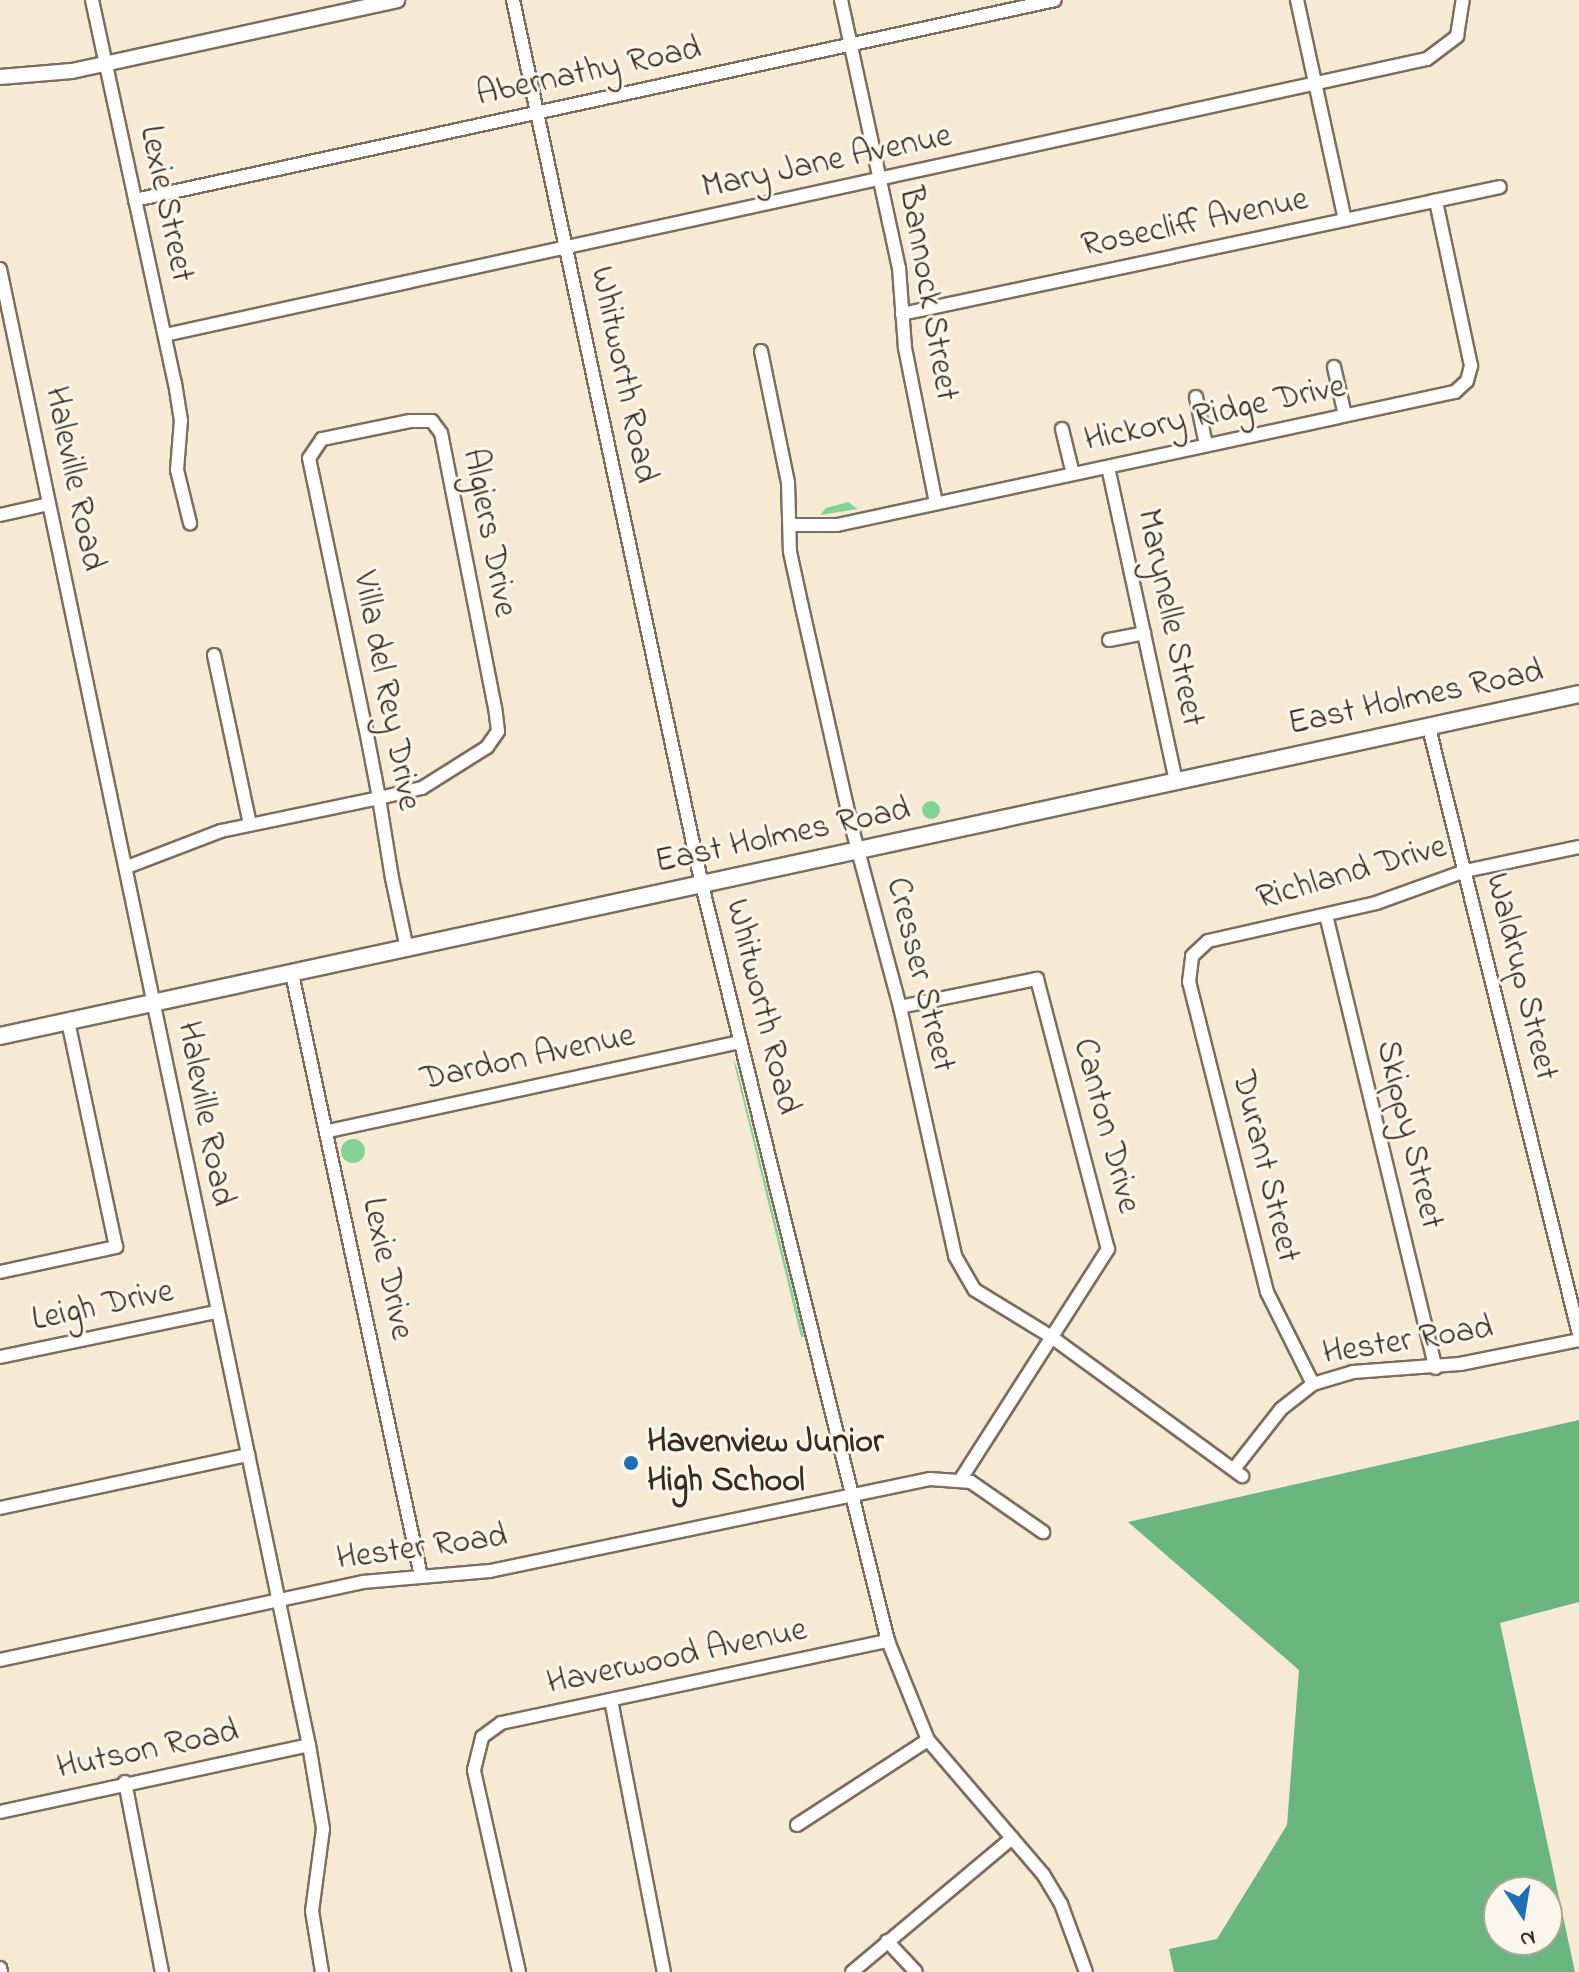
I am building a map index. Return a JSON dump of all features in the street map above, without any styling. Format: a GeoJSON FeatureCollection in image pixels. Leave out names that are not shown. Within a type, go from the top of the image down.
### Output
{"type":"FeatureCollection","features":[{"type":"Feature","properties":{"kind":"main road","name":"East Holmes Road"},"geometry":{"type":"LineString","coordinates":[[1,1032],[68,1022],[1579,694]]}},
{"type":"Feature","properties":{"kind":"street","name":"Lexie Street"},"geometry":{"type":"LineString","coordinates":[[92,0],[181,420],[176,462],[190,523]]}},
{"type":"Feature","properties":{"kind":"street"},"geometry":{"type":"LineString","coordinates":[[0,77],[106,63],[397,0]]}},
{"type":"Feature","properties":{"kind":"street","name":"Whitworth Road"},"geometry":{"type":"LineString","coordinates":[[513,0],[702,885],[888,1641],[928,1740],[1012,1838],[1061,1904],[1086,1972]]}},
{"type":"Feature","properties":{"kind":"street","name":"Bannock Street"},"geometry":{"type":"LineString","coordinates":[[841,0],[899,268],[902,314],[936,503]]}},
{"type":"Feature","properties":{"kind":"street","name":"Abernathy Road"},"geometry":{"type":"LineString","coordinates":[[135,200],[1055,0]]}},
{"type":"Feature","properties":{"kind":"street"},"geometry":{"type":"LineString","coordinates":[[1297,0],[1345,220]]}},
{"type":"Feature","properties":{"kind":"street","name":"Mary Jane Avenue"},"geometry":{"type":"LineString","coordinates":[[165,335],[1314,85],[1441,53],[1457,36],[1463,0]]}},
{"type":"Feature","properties":{"kind":"street","name":"Rosecliff Avenue"},"geometry":{"type":"LineString","coordinates":[[902,314],[1500,187]]}},
{"type":"Feature","properties":{"kind":"street","name":"Hickory Ridge Drive"},"geometry":{"type":"LineString","coordinates":[[790,525],[837,525],[1455,392],[1467,381],[1471,366],[1436,201]]}},
{"type":"Feature","properties":{"kind":"street","name":"Haleville Road"},"geometry":{"type":"LineString","coordinates":[[0,269],[309,1745],[323,1829],[312,1911],[322,1972]]}},
{"type":"Feature","properties":{"kind":"street","name":"Cresser Street"},"geometry":{"type":"LineString","coordinates":[[761,351],[787,472],[796,578],[858,851],[900,1007],[955,1256],[975,1290],[1050,1336],[1238,1472]]}},
{"type":"Feature","properties":{"kind":"street"},"geometry":{"type":"LineString","coordinates":[[1334,367],[1345,415]]}},
{"type":"Feature","properties":{"kind":"street"},"geometry":{"type":"LineString","coordinates":[[1196,397],[1206,445]]}},
{"type":"Feature","properties":{"kind":"street","name":"Algiers Drive"},"geometry":{"type":"LineString","coordinates":[[314,445],[322,439],[410,421],[439,426],[498,731],[487,747],[431,784],[379,798]]}},
{"type":"Feature","properties":{"kind":"street"},"geometry":{"type":"LineString","coordinates":[[1062,429],[1073,474]]}},
{"type":"Feature","properties":{"kind":"street","name":"Villa del Rey Drive"},"geometry":{"type":"LineString","coordinates":[[314,445],[309,458],[407,949]]}},
{"type":"Feature","properties":{"kind":"street","name":"Marynelle Street"},"geometry":{"type":"LineString","coordinates":[[1108,467],[1176,782]]}},
{"type":"Feature","properties":{"kind":"street"},"geometry":{"type":"LineString","coordinates":[[0,515],[49,504]]}},
{"type":"Feature","properties":{"kind":"street"},"geometry":{"type":"LineString","coordinates":[[1109,640],[1144,633]]}},
{"type":"Feature","properties":{"kind":"street"},"geometry":{"type":"LineString","coordinates":[[214,655],[250,824]]}},
{"type":"Feature","properties":{"kind":"street","name":"Waldrup Street"},"geometry":{"type":"LineString","coordinates":[[1429,728],[1579,1334]]}},
{"type":"Feature","properties":{"kind":"street"},"geometry":{"type":"LineString","coordinates":[[127,867],[250,824],[379,798]]}},
{"type":"Feature","properties":{"kind":"street","name":"Richland Drive"},"geometry":{"type":"LineString","coordinates":[[1192,956],[1208,941],[1326,915],[1465,871],[1579,847]]}},
{"type":"Feature","properties":{"kind":"street","name":"Skippy Street"},"geometry":{"type":"LineString","coordinates":[[1326,915],[1436,1368]]}},
{"type":"Feature","properties":{"kind":"street","name":"Durant Street"},"geometry":{"type":"LineString","coordinates":[[1192,956],[1189,982],[1267,1292],[1313,1384]]}},
{"type":"Feature","properties":{"kind":"street","name":"Lexie Drive"},"geometry":{"type":"LineString","coordinates":[[292,974],[421,1576]]}},
{"type":"Feature","properties":{"kind":"street","name":"Canton Drive"},"geometry":{"type":"LineString","coordinates":[[900,1007],[1037,979],[1108,1249],[961,1479]]}},
{"type":"Feature","properties":{"kind":"street"},"geometry":{"type":"LineString","coordinates":[[0,1272],[116,1247],[68,1022]]}},
{"type":"Feature","properties":{"kind":"street","name":"Dardon Avenue"},"geometry":{"type":"LineString","coordinates":[[328,1131],[740,1042]]}},
{"type":"Feature","properties":{"kind":"street","name":"Leigh Drive"},"geometry":{"type":"LineString","coordinates":[[0,1357],[216,1312]]}},
{"type":"Feature","properties":{"kind":"street","name":"Hester Road"},"geometry":{"type":"LineString","coordinates":[[1238,1472],[1281,1409],[1313,1384],[1353,1372],[1436,1368],[1579,1340]]}},
{"type":"Feature","properties":{"kind":"street"},"geometry":{"type":"LineString","coordinates":[[0,1508],[248,1455]]}},
{"type":"Feature","properties":{"kind":"street","name":"Hester Road"},"geometry":{"type":"LineString","coordinates":[[0,1660],[279,1600],[421,1576],[490,1571],[930,1479],[961,1479]]}},
{"type":"Feature","properties":{"kind":"street"},"geometry":{"type":"LineString","coordinates":[[961,1479],[1043,1532]]}},
{"type":"Feature","properties":{"kind":"street","name":"Haverwood Avenue"},"geometry":{"type":"LineString","coordinates":[[519,1972],[474,1770],[482,1737],[501,1723],[888,1641]]}},
{"type":"Feature","properties":{"kind":"street"},"geometry":{"type":"LineString","coordinates":[[611,1700],[664,1972]]}},
{"type":"Feature","properties":{"kind":"street"},"geometry":{"type":"LineString","coordinates":[[797,1825],[928,1740]]}},
{"type":"Feature","properties":{"kind":"street","name":"Hutson Road"},"geometry":{"type":"LineString","coordinates":[[0,1812],[125,1782],[309,1745]]}},
{"type":"Feature","properties":{"kind":"street"},"geometry":{"type":"LineString","coordinates":[[125,1782],[162,1972]]}},
{"type":"Feature","properties":{"kind":"street"},"geometry":{"type":"LineString","coordinates":[[852,1972],[1012,1838]]}},
{"type":"Feature","properties":{"kind":"street"},"geometry":{"type":"LineString","coordinates":[[887,1941],[916,1972]]}},
{"type":"Feature","properties":{"kind":"green space"},"geometry":{"type":"Polygon","coordinates":[[[848,502],[858,509],[820,515],[826,508],[848,502]]]}},
{"type":"Feature","properties":{"kind":"green space"},"geometry":{"type":"Polygon","coordinates":[[[927,801],[935,801],[940,810],[938,817],[927,819],[922,814],[922,806],[927,801]]]}},
{"type":"Feature","properties":{"kind":"green space"},"geometry":{"type":"Polygon","coordinates":[[[733,1059],[737,1068],[804,1337],[801,1337],[733,1059]]]}},
{"type":"Feature","properties":{"kind":"green space"},"geometry":{"type":"Polygon","coordinates":[[[353,1139],[362,1142],[365,1151],[362,1160],[353,1163],[344,1160],[341,1151],[344,1142],[353,1139]]]}},
{"type":"Feature","properties":{"kind":"green space"},"geometry":{"type":"Polygon","coordinates":[[[1579,1420],[1579,1602],[1500,1623],[1554,1876],[1483,1876],[1483,1956],[1563,1956],[1563,1916],[1575,1972],[1174,1972],[1169,1949],[1217,1939],[1287,1825],[1299,1670],[1128,1522],[1579,1420]]]}},
{"type":"Feature","properties":{"kind":"place","name":"Havenview Junior High School"},"geometry":{"type":"Point","coordinates":[631,1463]}}]}
